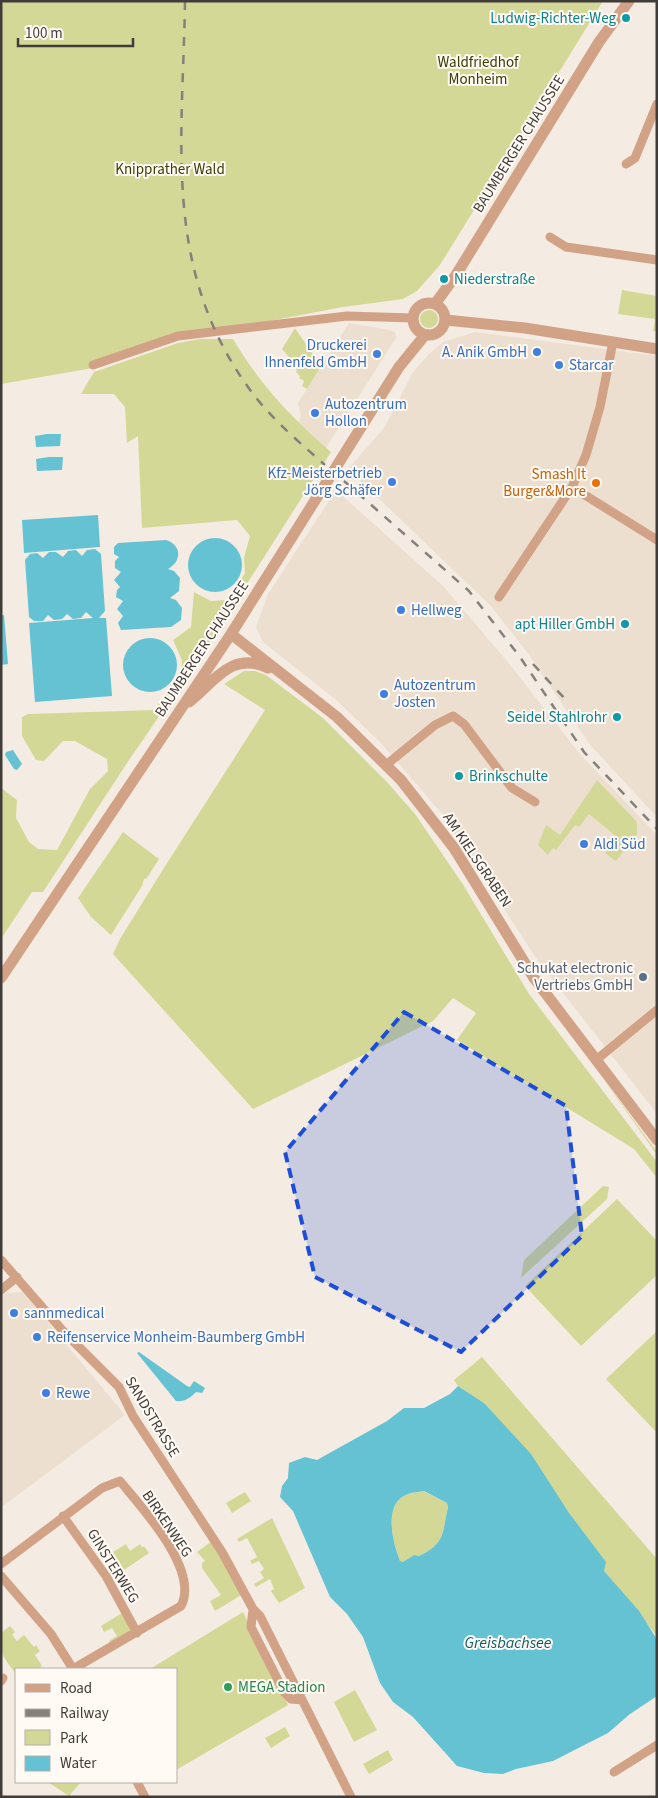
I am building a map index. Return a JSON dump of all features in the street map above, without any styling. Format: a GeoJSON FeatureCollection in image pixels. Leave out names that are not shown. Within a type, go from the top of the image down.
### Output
{"type":"FeatureCollection","features":[{"type":"Feature","properties":{"kind":"street","name":"BAUMBERGER CHAUSSEE"},"geometry":{"type":"LineString","coordinates":[[435,304],[456,275],[600,42],[630,1]]}},
{"type":"Feature","properties":{"kind":"street"},"geometry":{"type":"LineString","coordinates":[[626,164],[634,158],[657,104]]}},
{"type":"Feature","properties":{"kind":"street"},"geometry":{"type":"LineString","coordinates":[[550,237],[566,247],[657,260]]}},
{"type":"Feature","properties":{"kind":"street"},"geometry":{"type":"LineString","coordinates":[[435,304],[443,310],[446,320],[439,332],[425,335],[416,329],[413,318],[421,306],[435,304]]}},
{"type":"Feature","properties":{"kind":"street"},"geometry":{"type":"LineString","coordinates":[[92,365],[178,336],[347,316],[413,318]]}},
{"type":"Feature","properties":{"kind":"street"},"geometry":{"type":"LineString","coordinates":[[446,320],[525,328],[657,349]]}},
{"type":"Feature","properties":{"kind":"street","name":"BAUMBERGER CHAUSSEE"},"geometry":{"type":"LineString","coordinates":[[1,978],[231,634],[399,367],[425,335]]}},
{"type":"Feature","properties":{"kind":"street"},"geometry":{"type":"LineString","coordinates":[[499,597],[572,487],[586,456],[600,408],[613,342]]}},
{"type":"Feature","properties":{"kind":"street"},"geometry":{"type":"LineString","coordinates":[[572,487],[657,540]]}},
{"type":"Feature","properties":{"kind":"street","name":"AM KIELSGRABEN"},"geometry":{"type":"LineString","coordinates":[[231,634],[345,724],[386,765],[454,848],[534,978],[657,1140]]}},
{"type":"Feature","properties":{"kind":"street"},"geometry":{"type":"LineString","coordinates":[[182,707],[200,694],[224,670],[237,664],[260,664],[283,675]]}},
{"type":"Feature","properties":{"kind":"street"},"geometry":{"type":"LineString","coordinates":[[386,765],[435,725],[453,716],[464,724],[512,788],[535,802]]}},
{"type":"Feature","properties":{"kind":"street"},"geometry":{"type":"LineString","coordinates":[[596,1060],[657,1010]]}},
{"type":"Feature","properties":{"kind":"street","name":"SANDSTRASSE"},"geometry":{"type":"LineString","coordinates":[[1,1260],[63,1331],[119,1387],[133,1416],[222,1552],[253,1609],[260,1616],[351,1797]]}},
{"type":"Feature","properties":{"kind":"street"},"geometry":{"type":"LineString","coordinates":[[1,1290],[17,1277]]}},
{"type":"Feature","properties":{"kind":"street","name":"BIRKENWEG"},"geometry":{"type":"LineString","coordinates":[[1,1564],[102,1488],[120,1481],[178,1561],[186,1597],[181,1606],[75,1668]]}},
{"type":"Feature","properties":{"kind":"street","name":"GINSTERWEG"},"geometry":{"type":"LineString","coordinates":[[63,1516],[106,1576],[137,1633]]}},
{"type":"Feature","properties":{"kind":"street"},"geometry":{"type":"LineString","coordinates":[[1,1576],[52,1634],[72,1668]]}},
{"type":"Feature","properties":{"kind":"street"},"geometry":{"type":"LineString","coordinates":[[614,1772],[657,1745]]}},
{"type":"Feature","properties":{"kind":"street"},"geometry":{"type":"LineString","coordinates":[[138,1783],[145,1797]]}},
{"type":"Feature","properties":{"kind":"highlighted area"},"geometry":{"type":"Polygon","coordinates":[[[404,1012],[566,1106],[582,1236],[461,1352],[315,1277],[285,1152],[404,1012]]]}},
{"type":"Feature","properties":{"kind":"shaded area"},"geometry":{"type":"Polygon","coordinates":[[[349,323],[390,330],[395,332],[396,338],[326,448],[298,423],[301,417],[298,403],[349,323]]]}},
{"type":"Feature","properties":{"kind":"shaded area"},"geometry":{"type":"Polygon","coordinates":[[[475,332],[657,356],[657,817],[591,746],[526,651],[491,606],[348,469],[384,428],[413,372],[429,354],[443,342],[475,332]]]}},
{"type":"Feature","properties":{"kind":"shaded area"},"geometry":{"type":"Polygon","coordinates":[[[336,490],[443,586],[507,661],[580,754],[657,835],[657,1114],[536,958],[442,814],[380,742],[335,699],[263,642],[256,627],[268,594],[336,490]]]}},
{"type":"Feature","properties":{"kind":"shaded area"},"geometry":{"type":"Polygon","coordinates":[[[23,1292],[125,1415],[2,1507],[1,1297],[6,1293],[23,1292]]]}},
{"type":"Feature","properties":{"kind":"green space","name":"Knipprather Wald"},"geometry":{"type":"Polygon","coordinates":[[[1,1],[603,1],[440,265],[417,291],[403,299],[343,307],[180,338],[93,368],[1,384],[1,1]]]}},
{"type":"Feature","properties":{"kind":"green space"},"geometry":{"type":"Polygon","coordinates":[[[622,290],[657,296],[657,331],[653,331],[655,319],[618,314],[622,290]]]}},
{"type":"Feature","properties":{"kind":"green space"},"geometry":{"type":"Polygon","coordinates":[[[425,310],[433,310],[438,315],[436,326],[425,328],[420,323],[420,315],[425,310]]]}},
{"type":"Feature","properties":{"kind":"green space"},"geometry":{"type":"Polygon","coordinates":[[[295,328],[314,356],[323,363],[307,389],[302,386],[304,381],[299,378],[297,370],[292,366],[294,364],[282,349],[295,328]]]}},
{"type":"Feature","properties":{"kind":"green space"},"geometry":{"type":"Polygon","coordinates":[[[200,339],[233,339],[254,371],[277,400],[331,452],[204,651],[127,763],[43,892],[32,892],[1,939],[1,788],[17,800],[16,818],[29,842],[38,849],[57,850],[90,789],[108,771],[107,759],[75,741],[63,741],[44,761],[36,760],[22,736],[22,717],[28,714],[154,710],[181,674],[182,660],[173,640],[191,627],[194,592],[211,601],[228,600],[245,573],[244,558],[250,536],[237,520],[142,528],[138,436],[127,443],[125,407],[114,394],[81,394],[94,372],[178,343],[200,339]]]}},
{"type":"Feature","properties":{"kind":"green space"},"geometry":{"type":"Polygon","coordinates":[[[244,671],[255,671],[266,675],[323,718],[387,782],[415,814],[462,883],[529,994],[657,1162],[657,1178],[634,1149],[457,1040],[476,1013],[453,998],[433,1021],[253,1109],[113,954],[120,939],[162,871],[265,710],[224,684],[244,671]]]}},
{"type":"Feature","properties":{"kind":"green space"},"geometry":{"type":"Polygon","coordinates":[[[597,780],[637,822],[637,834],[616,861],[605,853],[617,837],[589,814],[579,827],[575,825],[556,850],[553,848],[548,855],[538,845],[546,825],[560,835],[597,780]]]}},
{"type":"Feature","properties":{"kind":"green space"},"geometry":{"type":"Polygon","coordinates":[[[123,832],[159,859],[147,878],[144,879],[142,886],[111,935],[91,917],[78,898],[123,832]]]}},
{"type":"Feature","properties":{"kind":"green space"},"geometry":{"type":"Polygon","coordinates":[[[602,1077],[657,1152],[657,1155],[602,1077]]]}},
{"type":"Feature","properties":{"kind":"green space"},"geometry":{"type":"Polygon","coordinates":[[[603,1186],[609,1187],[607,1199],[521,1278],[524,1260],[603,1186]]]}},
{"type":"Feature","properties":{"kind":"green space"},"geometry":{"type":"Polygon","coordinates":[[[617,1199],[657,1241],[657,1275],[581,1346],[525,1286],[617,1199]]]}},
{"type":"Feature","properties":{"kind":"green space"},"geometry":{"type":"Polygon","coordinates":[[[657,1331],[657,1433],[606,1379],[657,1331]]]}},
{"type":"Feature","properties":{"kind":"green space"},"geometry":{"type":"Polygon","coordinates":[[[482,1357],[657,1559],[657,1636],[604,1571],[605,1562],[484,1403],[458,1386],[454,1380],[482,1357]]]}},
{"type":"Feature","properties":{"kind":"green space"},"geometry":{"type":"Polygon","coordinates":[[[423,1491],[447,1503],[443,1530],[438,1542],[428,1551],[419,1556],[414,1555],[403,1562],[400,1561],[395,1544],[392,1514],[400,1499],[410,1493],[423,1491]]]}},
{"type":"Feature","properties":{"kind":"green space"},"geometry":{"type":"Polygon","coordinates":[[[245,1492],[251,1501],[232,1513],[226,1503],[245,1492]]]}},
{"type":"Feature","properties":{"kind":"green space"},"geometry":{"type":"Polygon","coordinates":[[[272,1518],[305,1588],[279,1603],[271,1591],[274,1589],[270,1579],[256,1587],[254,1584],[264,1578],[260,1572],[264,1569],[259,1561],[252,1564],[250,1561],[257,1557],[247,1538],[239,1542],[237,1539],[272,1518]]]}},
{"type":"Feature","properties":{"kind":"green space"},"geometry":{"type":"Polygon","coordinates":[[[212,1541],[243,1594],[215,1611],[210,1601],[221,1595],[202,1568],[202,1563],[205,1561],[197,1552],[212,1541]]]}},
{"type":"Feature","properties":{"kind":"green space"},"geometry":{"type":"Polygon","coordinates":[[[126,1544],[130,1551],[140,1544],[149,1553],[124,1570],[113,1552],[126,1544]]]}},
{"type":"Feature","properties":{"kind":"green space","name":"MEGA Stadion"},"geometry":{"type":"Polygon","coordinates":[[[243,1612],[288,1705],[178,1769],[178,1668],[152,1668],[243,1612]]]}},
{"type":"Feature","properties":{"kind":"green space"},"geometry":{"type":"Polygon","coordinates":[[[122,1613],[130,1628],[129,1633],[111,1644],[109,1641],[117,1636],[112,1628],[104,1632],[101,1626],[122,1613]]]}},
{"type":"Feature","properties":{"kind":"green space"},"geometry":{"type":"Polygon","coordinates":[[[10,1626],[15,1632],[12,1635],[17,1641],[24,1635],[40,1651],[35,1655],[42,1666],[39,1668],[15,1668],[15,1673],[2,1652],[1,1633],[10,1626]]]}},
{"type":"Feature","properties":{"kind":"green space"},"geometry":{"type":"Polygon","coordinates":[[[355,1690],[377,1730],[354,1742],[334,1702],[355,1690]]]}},
{"type":"Feature","properties":{"kind":"green space"},"geometry":{"type":"Polygon","coordinates":[[[285,1727],[290,1736],[271,1748],[265,1738],[285,1727]]]}},
{"type":"Feature","properties":{"kind":"green space"},"geometry":{"type":"Polygon","coordinates":[[[388,1750],[393,1760],[369,1774],[363,1764],[388,1750]]]}},
{"type":"Feature","properties":{"kind":"green space"},"geometry":{"type":"Polygon","coordinates":[[[50,1783],[80,1783],[69,1796],[50,1783]]]}},
{"type":"Feature","properties":{"kind":"water"},"geometry":{"type":"Polygon","coordinates":[[[61,434],[60,446],[36,447],[35,436],[61,434]]]}},
{"type":"Feature","properties":{"kind":"water"},"geometry":{"type":"Polygon","coordinates":[[[63,457],[62,470],[37,471],[36,459],[63,457]]]}},
{"type":"Feature","properties":{"kind":"water"},"geometry":{"type":"Polygon","coordinates":[[[98,515],[100,547],[24,553],[22,520],[98,515]]]}},
{"type":"Feature","properties":{"kind":"water"},"geometry":{"type":"Polygon","coordinates":[[[215,538],[225,540],[234,546],[240,555],[242,565],[240,575],[234,584],[225,590],[215,592],[205,590],[196,584],[190,575],[188,565],[190,555],[196,546],[205,540],[215,538]]]}},
{"type":"Feature","properties":{"kind":"water"},"geometry":{"type":"Polygon","coordinates":[[[166,540],[175,546],[178,553],[176,562],[168,569],[174,571],[180,578],[179,591],[170,598],[176,600],[182,608],[181,620],[171,627],[121,630],[118,623],[123,616],[117,609],[123,601],[116,597],[117,590],[120,587],[114,580],[121,572],[115,568],[115,561],[119,557],[114,554],[114,547],[118,543],[166,540]]]}},
{"type":"Feature","properties":{"kind":"water"},"geometry":{"type":"Polygon","coordinates":[[[95,549],[101,554],[105,611],[99,618],[106,618],[112,696],[35,702],[29,623],[93,618],[86,612],[81,618],[73,619],[67,614],[62,619],[54,620],[48,615],[43,621],[34,621],[29,617],[25,560],[30,554],[37,553],[43,558],[49,552],[56,552],[63,557],[68,551],[76,550],[82,556],[87,550],[95,549]]]}},
{"type":"Feature","properties":{"kind":"water"},"geometry":{"type":"Polygon","coordinates":[[[1,615],[4,615],[8,664],[1,665],[1,615]]]}},
{"type":"Feature","properties":{"kind":"water"},"geometry":{"type":"Polygon","coordinates":[[[150,638],[160,640],[169,646],[175,655],[177,665],[175,675],[169,684],[160,690],[150,692],[140,690],[131,684],[125,675],[123,665],[125,655],[131,646],[140,640],[150,638]]]}},
{"type":"Feature","properties":{"kind":"water"},"geometry":{"type":"Polygon","coordinates":[[[13,750],[22,764],[17,770],[14,769],[5,755],[6,752],[13,750]]]}},
{"type":"Feature","properties":{"kind":"water"},"geometry":{"type":"Polygon","coordinates":[[[139,1352],[187,1386],[190,1387],[194,1381],[205,1388],[202,1393],[196,1392],[187,1399],[176,1401],[137,1353],[139,1352]]]}},
{"type":"Feature","properties":{"kind":"water","name":"Greisbachsee"},"geometry":{"type":"Polygon","coordinates":[[[458,1386],[484,1403],[531,1454],[569,1513],[606,1562],[604,1571],[639,1611],[657,1641],[657,1696],[630,1714],[608,1733],[553,1761],[516,1769],[503,1774],[484,1773],[457,1766],[413,1717],[393,1702],[380,1683],[363,1637],[347,1614],[330,1597],[293,1511],[280,1497],[282,1486],[288,1478],[289,1463],[305,1457],[317,1460],[387,1421],[404,1408],[424,1408],[450,1394],[458,1386]],[[424,1491],[410,1493],[400,1499],[392,1514],[392,1524],[400,1561],[403,1562],[414,1555],[419,1556],[434,1547],[443,1531],[448,1507],[447,1503],[424,1491]]]}},
{"type":"Feature","properties":{"kind":"railway"},"geometry":{"type":"LineString","coordinates":[[185,1],[181,153],[190,249],[202,296],[221,342],[256,398],[274,419],[325,465]]}},
{"type":"Feature","properties":{"kind":"railway"},"geometry":{"type":"LineString","coordinates":[[344,481],[469,591],[520,657],[584,752],[657,829]]}},
{"type":"Feature","properties":{"kind":"railway"},"geometry":{"type":"LineString","coordinates":[[533,664],[565,699]]}},
{"type":"Feature","properties":{"kind":"place","name":"Ludwig-Richter-Weg"},"geometry":{"type":"Point","coordinates":[626,18]}},
{"type":"Feature","properties":{"kind":"place","name":"Niederstraße"},"geometry":{"type":"Point","coordinates":[444,279]}},
{"type":"Feature","properties":{"kind":"place","name":"A. Anik GmbH"},"geometry":{"type":"Point","coordinates":[537,352]}},
{"type":"Feature","properties":{"kind":"place","name":"Druckerei Ihnenfeld GmbH"},"geometry":{"type":"Point","coordinates":[377,354]}},
{"type":"Feature","properties":{"kind":"place","name":"Starcar"},"geometry":{"type":"Point","coordinates":[559,365]}},
{"type":"Feature","properties":{"kind":"place","name":"Autozentrum Hollon"},"geometry":{"type":"Point","coordinates":[315,413]}},
{"type":"Feature","properties":{"kind":"place","name":"Kfz-Meisterbetrieb Jörg Schäfer"},"geometry":{"type":"Point","coordinates":[392,482]}},
{"type":"Feature","properties":{"kind":"place","name":"Smash It Burger&More"},"geometry":{"type":"Point","coordinates":[596,483]}},
{"type":"Feature","properties":{"kind":"place","name":"Hellweg"},"geometry":{"type":"Point","coordinates":[401,610]}},
{"type":"Feature","properties":{"kind":"place","name":"apt Hiller GmbH"},"geometry":{"type":"Point","coordinates":[625,624]}},
{"type":"Feature","properties":{"kind":"place","name":"Autozentrum Josten"},"geometry":{"type":"Point","coordinates":[384,694]}},
{"type":"Feature","properties":{"kind":"place","name":"Seidel Stahlrohr"},"geometry":{"type":"Point","coordinates":[617,717]}},
{"type":"Feature","properties":{"kind":"place","name":"Brinkschulte"},"geometry":{"type":"Point","coordinates":[459,776]}},
{"type":"Feature","properties":{"kind":"place","name":"Aldi Süd"},"geometry":{"type":"Point","coordinates":[584,844]}},
{"type":"Feature","properties":{"kind":"place","name":"Schukat electronic Vertriebs GmbH"},"geometry":{"type":"Point","coordinates":[643,977]}},
{"type":"Feature","properties":{"kind":"place","name":"sannmedical"},"geometry":{"type":"Point","coordinates":[14,1313]}},
{"type":"Feature","properties":{"kind":"place","name":"Reifenservice Monheim-Baumberg GmbH"},"geometry":{"type":"Point","coordinates":[37,1337]}},
{"type":"Feature","properties":{"kind":"place","name":"Rewe"},"geometry":{"type":"Point","coordinates":[46,1393]}},
{"type":"Feature","properties":{"kind":"place","name":"MEGA Stadion"},"geometry":{"type":"Point","coordinates":[228,1687]}},
{"type":"Feature","properties":{"kind":"park label","name":"Waldfriedhof Monheim"},"geometry":{"type":"Point","coordinates":[478,70]}}]}
